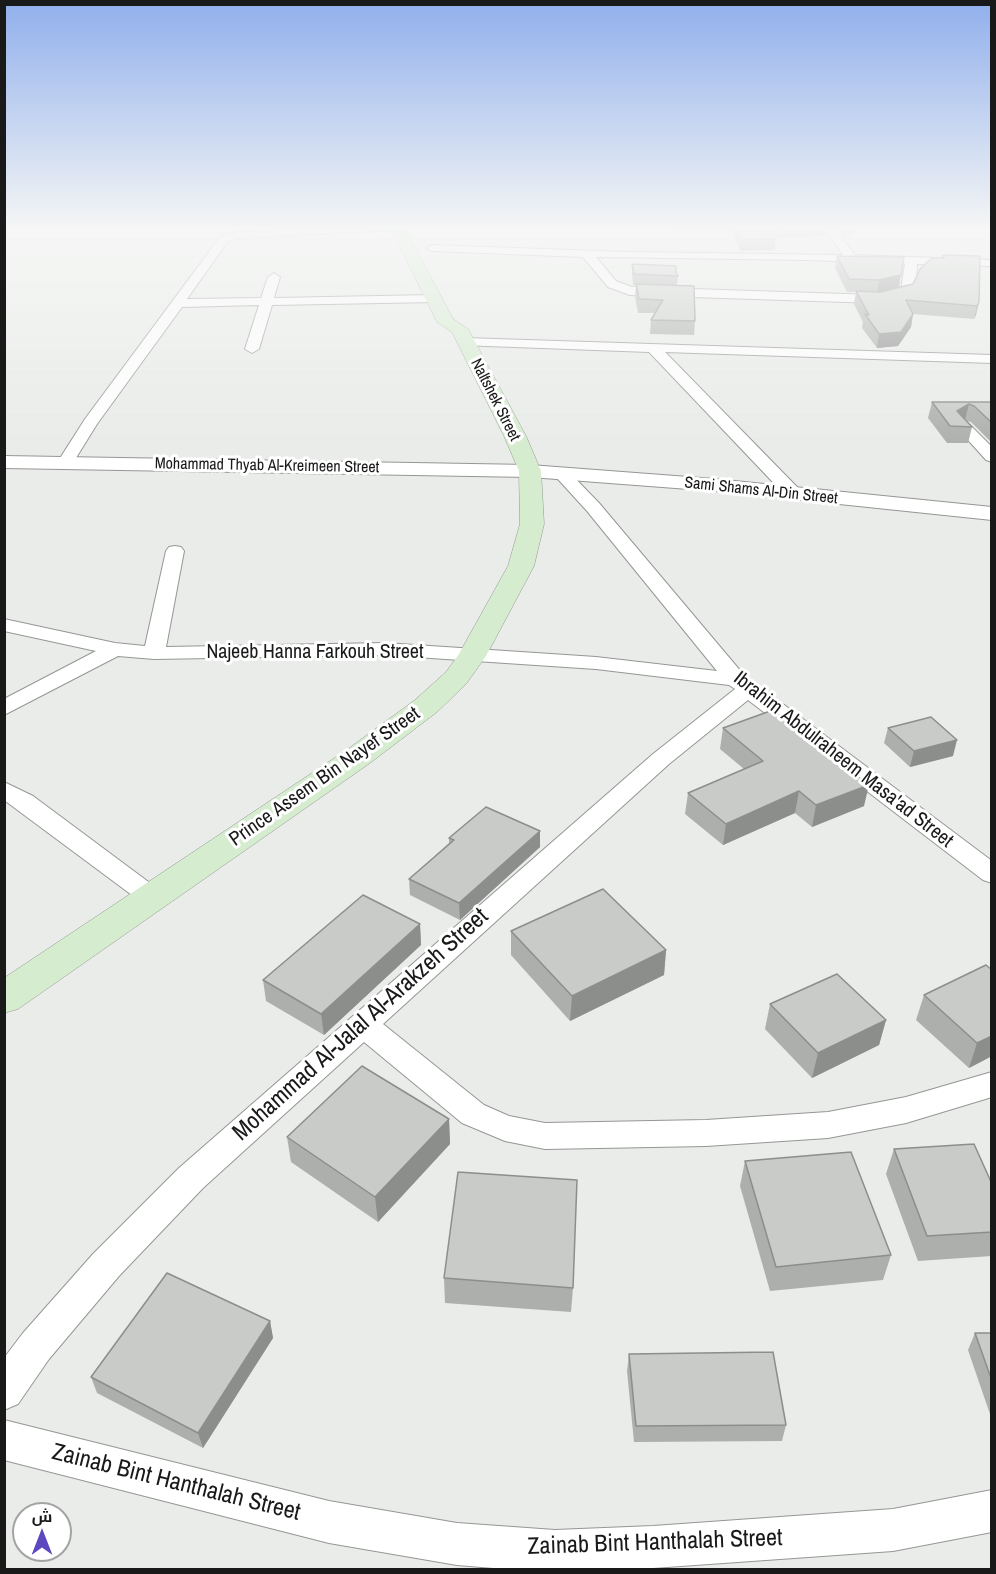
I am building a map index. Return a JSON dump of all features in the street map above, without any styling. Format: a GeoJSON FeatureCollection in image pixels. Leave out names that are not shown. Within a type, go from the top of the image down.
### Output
{"type":"FeatureCollection","features":[{"type":"Feature","properties":{"kind":"main road","name":"Naltshek Street"},"geometry":{"type":"LineString","coordinates":[[434,300],[446,322],[462,327],[530,471]]}},
{"type":"Feature","properties":{"kind":"main road","name":"Prince Assem Bin Nayef Street"},"geometry":{"type":"LineString","coordinates":[[4,998],[359,756],[426,706],[456,678],[472,656],[521,566],[533,508],[530,471]]}},
{"type":"Feature","properties":{"kind":"street"},"geometry":{"type":"LineString","coordinates":[[65,463],[90,422],[180,300]]}},
{"type":"Feature","properties":{"kind":"street"},"geometry":{"type":"LineString","coordinates":[[178,303],[352,300]]}},
{"type":"Feature","properties":{"kind":"street"},"geometry":{"type":"LineString","coordinates":[[252,349],[266,302]]}},
{"type":"Feature","properties":{"kind":"street"},"geometry":{"type":"LineString","coordinates":[[462,327],[653,348],[992,359]]}},
{"type":"Feature","properties":{"kind":"street"},"geometry":{"type":"LineString","coordinates":[[653,348],[793,494]]}},
{"type":"Feature","properties":{"kind":"street"},"geometry":{"type":"LineString","coordinates":[[964,427],[992,457]]}},
{"type":"Feature","properties":{"kind":"street","name":"Mohammad Thyab Al-Kreimeen Street"},"geometry":{"type":"LineString","coordinates":[[4,462],[530,471]]}},
{"type":"Feature","properties":{"kind":"street","name":"Sami Shams Al-Din Street"},"geometry":{"type":"LineString","coordinates":[[530,471],[992,514]]}},
{"type":"Feature","properties":{"kind":"street","name":"Ibrahim Abdulraheem Masa'ad Street"},"geometry":{"type":"LineString","coordinates":[[562,474],[593,507],[741,684],[992,874]]}},
{"type":"Feature","properties":{"kind":"street"},"geometry":{"type":"LineString","coordinates":[[154,652],[175,551]]}},
{"type":"Feature","properties":{"kind":"street","name":"Najeeb Hanna Farkouh Street"},"geometry":{"type":"LineString","coordinates":[[6,628],[115,649],[154,652],[385,649],[596,663],[741,684]]}},
{"type":"Feature","properties":{"kind":"street"},"geometry":{"type":"LineString","coordinates":[[4,708],[115,649]]}},
{"type":"Feature","properties":{"kind":"street","name":"Mohammad Al-Jalal Al-Arakzeh Street"},"geometry":{"type":"LineString","coordinates":[[4,1391],[36,1346],[76,1300],[183,1186],[741,684]]}},
{"type":"Feature","properties":{"kind":"street"},"geometry":{"type":"LineString","coordinates":[[4,789],[24,801],[153,898]]}},
{"type":"Feature","properties":{"kind":"street"},"geometry":{"type":"LineString","coordinates":[[362,1024],[473,1114],[505,1128],[545,1136],[706,1133],[828,1125],[906,1110],[992,1084]]}},
{"type":"Feature","properties":{"kind":"street","name":"Zainab Bint Hanthalah Street"},"geometry":{"type":"LineString","coordinates":[[4,1440],[329,1522],[468,1545],[555,1551],[653,1547],[893,1530],[964,1518],[992,1510]]}},
{"type":"Feature","properties":{"kind":"building"},"geometry":{"type":"Polygon","coordinates":[[[663,300],[694,300],[695,321],[651,320],[663,300]]]}},
{"type":"Feature","properties":{"kind":"building"},"geometry":{"type":"Polygon","coordinates":[[[861,300],[906,300],[913,314],[901,332],[879,334],[865,314],[869,315],[861,300]]]}},
{"type":"Feature","properties":{"kind":"building"},"geometry":{"type":"Polygon","coordinates":[[[911,300],[979,300],[977,306],[911,300]]]}},
{"type":"Feature","properties":{"kind":"building"},"geometry":{"type":"Polygon","coordinates":[[[932,402],[992,402],[992,423],[969,404],[957,411],[972,427],[950,426],[932,402]]]}},
{"type":"Feature","properties":{"kind":"building"},"geometry":{"type":"Polygon","coordinates":[[[773,710],[869,785],[816,805],[799,791],[726,824],[688,793],[763,761],[723,728],[773,710]]]}},
{"type":"Feature","properties":{"kind":"building"},"geometry":{"type":"Polygon","coordinates":[[[931,717],[957,740],[914,751],[888,728],[931,717]]]}},
{"type":"Feature","properties":{"kind":"building"},"geometry":{"type":"Polygon","coordinates":[[[486,807],[540,831],[459,903],[409,879],[454,840],[449,838],[486,807]]]}},
{"type":"Feature","properties":{"kind":"building"},"geometry":{"type":"Polygon","coordinates":[[[603,889],[666,950],[572,996],[511,931],[603,889]]]}},
{"type":"Feature","properties":{"kind":"building"},"geometry":{"type":"Polygon","coordinates":[[[363,895],[420,924],[321,1014],[263,980],[363,895]]]}},
{"type":"Feature","properties":{"kind":"building"},"geometry":{"type":"Polygon","coordinates":[[[986,965],[992,970],[992,1036],[977,1043],[924,995],[986,965]]]}},
{"type":"Feature","properties":{"kind":"building"},"geometry":{"type":"Polygon","coordinates":[[[837,974],[886,1020],[818,1053],[770,1004],[837,974]]]}},
{"type":"Feature","properties":{"kind":"building"},"geometry":{"type":"Polygon","coordinates":[[[362,1066],[449,1119],[375,1197],[287,1137],[362,1066]]]}},
{"type":"Feature","properties":{"kind":"building"},"geometry":{"type":"Polygon","coordinates":[[[974,1144],[992,1184],[992,1232],[927,1236],[894,1149],[974,1144]]]}},
{"type":"Feature","properties":{"kind":"building"},"geometry":{"type":"Polygon","coordinates":[[[851,1152],[891,1255],[776,1267],[745,1161],[851,1152]]]}},
{"type":"Feature","properties":{"kind":"building"},"geometry":{"type":"Polygon","coordinates":[[[458,1172],[577,1180],[573,1288],[444,1278],[458,1172]]]}},
{"type":"Feature","properties":{"kind":"building"},"geometry":{"type":"Polygon","coordinates":[[[167,1273],[270,1321],[198,1433],[91,1377],[167,1273]]]}},
{"type":"Feature","properties":{"kind":"building"},"geometry":{"type":"Polygon","coordinates":[[[975,1333],[992,1333],[992,1381],[975,1333]]]}},
{"type":"Feature","properties":{"kind":"building"},"geometry":{"type":"Polygon","coordinates":[[[773,1352],[786,1425],[636,1426],[629,1354],[773,1352]]]}}]}
